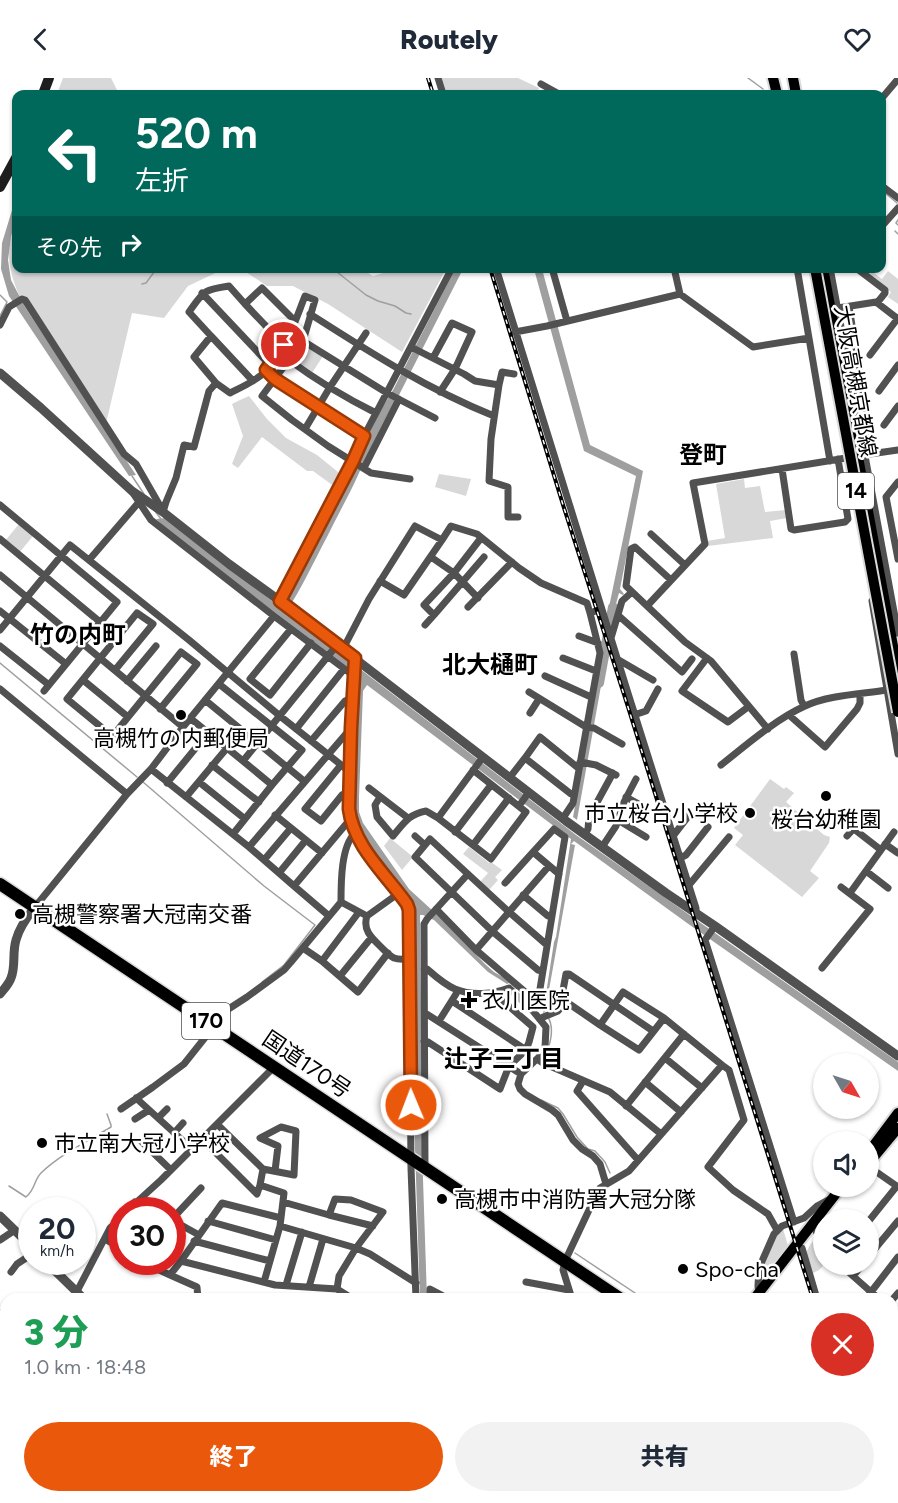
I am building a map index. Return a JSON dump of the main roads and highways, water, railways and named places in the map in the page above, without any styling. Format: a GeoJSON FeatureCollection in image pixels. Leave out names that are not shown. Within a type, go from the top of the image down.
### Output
{"type":"FeatureCollection","features":[{"type":"Feature","properties":{"kind":"highway","name":"国道170号"},"geometry":{"type":"LineString","coordinates":[[0,884],[612,1293]]}},
{"type":"Feature","properties":{"kind":"main road"},"geometry":{"type":"LineString","coordinates":[[0,187],[12,165]]}},
{"type":"Feature","properties":{"kind":"main road","name":"大阪高槻京都線"},"geometry":{"type":"LineString","coordinates":[[817,273],[898,712]]}},
{"type":"Feature","properties":{"kind":"main road","name":"大阪高槻京都線"},"geometry":{"type":"LineString","coordinates":[[824,273],[898,674]]}},
{"type":"Feature","properties":{"kind":"main road"},"geometry":{"type":"LineString","coordinates":[[879,1138],[898,1113]]}},
{"type":"Feature","properties":{"kind":"main road"},"geometry":{"type":"LineString","coordinates":[[879,1151],[898,1128]]}},
{"type":"Feature","properties":{"kind":"main road"},"geometry":{"type":"LineString","coordinates":[[762,1293],[833,1197]]}},
{"type":"Feature","properties":{"kind":"main road"},"geometry":{"type":"LineString","coordinates":[[833,1209],[842,1197]]}},
{"type":"Feature","properties":{"kind":"main road"},"geometry":{"type":"LineString","coordinates":[[763,1293],[813,1235]]}},
{"type":"Feature","properties":{"kind":"waterway"},"geometry":{"type":"LineString","coordinates":[[748,78],[763,89]]}},
{"type":"Feature","properties":{"kind":"waterway"},"geometry":{"type":"LineString","coordinates":[[886,194],[897,203]]}},
{"type":"Feature","properties":{"kind":"waterway"},"geometry":{"type":"LineString","coordinates":[[898,220],[896,223],[898,225]]}},
{"type":"Feature","properties":{"kind":"waterway"},"geometry":{"type":"LineString","coordinates":[[895,231],[898,234]]}},
{"type":"Feature","properties":{"kind":"waterway"},"geometry":{"type":"LineString","coordinates":[[142,284],[146,283],[153,273]]}},
{"type":"Feature","properties":{"kind":"waterway"},"geometry":{"type":"LineString","coordinates":[[338,273],[366,295],[411,314]]}},
{"type":"Feature","properties":{"kind":"waterway"},"geometry":{"type":"LineString","coordinates":[[0,295],[7,302],[0,316]]}},
{"type":"Feature","properties":{"kind":"waterway"},"geometry":{"type":"LineString","coordinates":[[132,476],[144,494]]}},
{"type":"Feature","properties":{"kind":"waterway"},"geometry":{"type":"LineString","coordinates":[[155,511],[161,519]]}},
{"type":"Feature","properties":{"kind":"waterway"},"geometry":{"type":"LineString","coordinates":[[599,683],[613,607]]}},
{"type":"Feature","properties":{"kind":"waterway"},"geometry":{"type":"LineString","coordinates":[[0,663],[137,777]]}},
{"type":"Feature","properties":{"kind":"waterway"},"geometry":{"type":"LineString","coordinates":[[143,782],[264,886],[315,925],[284,965],[262,982]]}},
{"type":"Feature","properties":{"kind":"waterway"},"geometry":{"type":"LineString","coordinates":[[544,1058],[551,1038],[548,1017]]}},
{"type":"Feature","properties":{"kind":"waterway"},"geometry":{"type":"LineString","coordinates":[[541,1100],[558,1108],[577,1137],[588,1149],[595,1151],[605,1162],[610,1173]]}},
{"type":"Feature","properties":{"kind":"waterway"},"geometry":{"type":"LineString","coordinates":[[9,1186],[26,1197],[39,1176],[49,1166],[111,1127],[107,1114]]}},
{"type":"Feature","properties":{"kind":"waterway"},"geometry":{"type":"LineString","coordinates":[[575,1253],[635,1293]]}},
{"type":"Feature","properties":{"kind":"railway"},"geometry":{"type":"LineString","coordinates":[[428,78],[432,90]]}},
{"type":"Feature","properties":{"kind":"railway"},"geometry":{"type":"LineString","coordinates":[[492,273],[811,1293]]}},
{"type":"Feature","properties":{"kind":"place","name":"高槻竹の内郵便局"},"geometry":{"type":"Point","coordinates":[181,715]}},
{"type":"Feature","properties":{"kind":"place","name":"桜台幼稚園"},"geometry":{"type":"Point","coordinates":[826,796]}},
{"type":"Feature","properties":{"kind":"place","name":"市立桜台小学校"},"geometry":{"type":"Point","coordinates":[750,813]}},
{"type":"Feature","properties":{"kind":"place","name":"高槻警察署大冠南交番"},"geometry":{"type":"Point","coordinates":[20,914]}},
{"type":"Feature","properties":{"kind":"place","name":"衣川医院"},"geometry":{"type":"Point","coordinates":[469,1000]}},
{"type":"Feature","properties":{"kind":"place","name":"市立南大冠小学校"},"geometry":{"type":"Point","coordinates":[42,1143]}},
{"type":"Feature","properties":{"kind":"place","name":"高槻市中消防署大冠分隊"},"geometry":{"type":"Point","coordinates":[442,1199]}},
{"type":"Feature","properties":{"kind":"place","name":"Spo-cha"},"geometry":{"type":"Point","coordinates":[683,1269]}},
{"type":"Feature","properties":{"kind":"district","name":"登町"},"geometry":{"type":"Point","coordinates":[703,455]}},
{"type":"Feature","properties":{"kind":"district","name":"竹の内町"},"geometry":{"type":"Point","coordinates":[78,635]}},
{"type":"Feature","properties":{"kind":"district","name":"北大樋町"},"geometry":{"type":"Point","coordinates":[490,665]}},
{"type":"Feature","properties":{"kind":"district","name":"辻子三丁目"},"geometry":{"type":"Point","coordinates":[504,1059]}}]}
